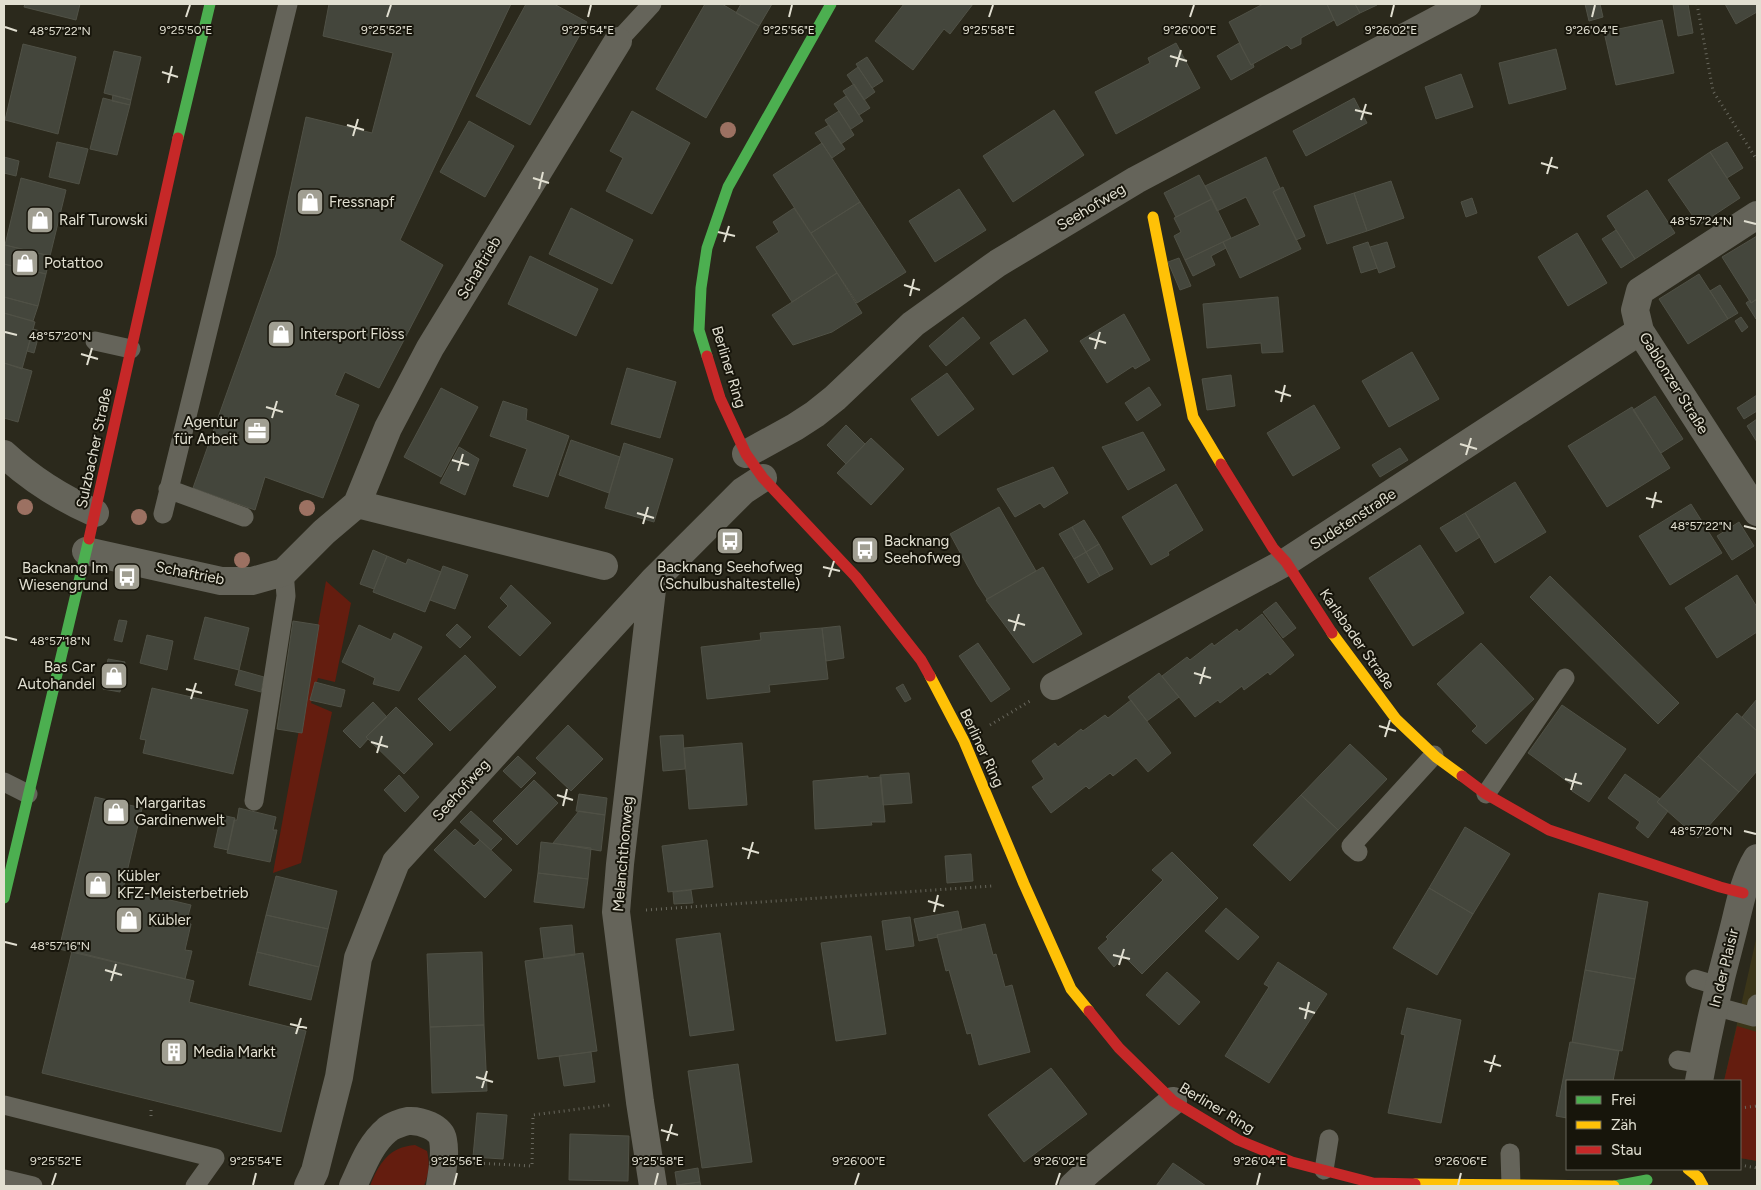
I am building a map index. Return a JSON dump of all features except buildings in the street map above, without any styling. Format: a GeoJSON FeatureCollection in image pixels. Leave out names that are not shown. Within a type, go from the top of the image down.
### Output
{"type":"FeatureCollection","features":[{"type":"Feature","properties":{"kind":"street","name":"Sulzbacher Straße"},"geometry":{"type":"LineString","coordinates":[[4,898],[95,513],[182,114],[210,4]]}},
{"type":"Feature","properties":{"kind":"street","name":"Berliner Ring"},"geometry":{"type":"LineString","coordinates":[[831,4],[728,187],[707,248],[701,288],[699,330],[720,398],[746,454],[763,478],[856,577],[921,660],[964,741],[1070,988],[1119,1048],[1173,1101],[1238,1140],[1292,1162],[1373,1183],[1614,1186],[1649,1180]]}},
{"type":"Feature","properties":{"kind":"street","name":"Seehofweg"},"geometry":{"type":"LineString","coordinates":[[746,454],[795,427],[821,409],[913,324],[998,263],[1136,180],[1467,4]]}},
{"type":"Feature","properties":{"kind":"street","name":"Schaftrieb"},"geometry":{"type":"LineString","coordinates":[[86,551],[221,581],[252,581],[284,572],[324,532],[357,504],[388,428],[430,348],[618,41]]}},
{"type":"Feature","properties":{"kind":"street","name":"Gablonzer Straße"},"geometry":{"type":"LineString","coordinates":[[1757,215],[1640,291],[1635,310],[1640,331],[1757,512]]}},
{"type":"Feature","properties":{"kind":"street","name":"Karlsbader Straße"},"geometry":{"type":"LineString","coordinates":[[1154,217],[1193,417],[1273,548],[1286,562],[1341,647],[1396,719],[1434,755],[1495,804],[1611,857],[1743,893]]}},
{"type":"Feature","properties":{"kind":"street","name":"Sudetenstraße"},"geometry":{"type":"LineString","coordinates":[[1054,686],[1286,562],[1640,331]]}},
{"type":"Feature","properties":{"kind":"street"},"geometry":{"type":"LineString","coordinates":[[4,454],[22,470],[64,499],[95,513]]}},
{"type":"Feature","properties":{"kind":"street","name":"Seehofweg"},"geometry":{"type":"LineString","coordinates":[[308,1186],[315,1171],[339,1077],[358,958],[392,893],[396,862],[652,581],[744,491],[763,478]]}},
{"type":"Feature","properties":{"kind":"street"},"geometry":{"type":"LineString","coordinates":[[357,504],[604,566]]}},
{"type":"Feature","properties":{"kind":"street","name":"Melanchthonweg"},"geometry":{"type":"LineString","coordinates":[[652,581],[616,912],[640,1102],[653,1186]]}},
{"type":"Feature","properties":{"kind":"street","name":"In der Plaisir"},"geometry":{"type":"LineString","coordinates":[[1693,1068],[1709,990],[1751,869],[1757,858]]}},
{"type":"Feature","properties":{"kind":"street"},"geometry":{"type":"LineString","coordinates":[[1073,1186],[1173,1101]]}},
{"type":"Feature","properties":{"kind":"street"},"geometry":{"type":"LineString","coordinates":[[353,1186],[370,1150],[387,1130],[407,1121],[420,1122],[439,1131],[443,1139],[440,1186]]}},
{"type":"Feature","properties":{"kind":"lane"},"geometry":{"type":"LineString","coordinates":[[163,514],[288,4]]}},
{"type":"Feature","properties":{"kind":"lane"},"geometry":{"type":"LineString","coordinates":[[618,41],[652,4]]}},
{"type":"Feature","properties":{"kind":"lane"},"geometry":{"type":"LineString","coordinates":[[95,341],[131,349]]}},
{"type":"Feature","properties":{"kind":"lane"},"geometry":{"type":"LineString","coordinates":[[168,490],[244,516]]}},
{"type":"Feature","properties":{"kind":"lane"},"geometry":{"type":"LineString","coordinates":[[254,801],[286,596],[284,572]]}},
{"type":"Feature","properties":{"kind":"lane"},"geometry":{"type":"LineString","coordinates":[[1495,804],[1565,678]]}},
{"type":"Feature","properties":{"kind":"lane"},"geometry":{"type":"LineString","coordinates":[[1358,852],[1351,846],[1434,755]]}},
{"type":"Feature","properties":{"kind":"lane"},"geometry":{"type":"LineString","coordinates":[[4,782],[28,794]]}},
{"type":"Feature","properties":{"kind":"lane"},"geometry":{"type":"LineString","coordinates":[[1709,990],[1754,1017],[1757,1004]]}},
{"type":"Feature","properties":{"kind":"lane"},"geometry":{"type":"LineString","coordinates":[[4,1105],[215,1158],[195,1186]]}},
{"type":"Feature","properties":{"kind":"lane"},"geometry":{"type":"LineString","coordinates":[[1324,1170],[1330,1139]]}},
{"type":"Feature","properties":{"kind":"lane"},"geometry":{"type":"LineString","coordinates":[[1510,1153],[1511,1185]]}},
{"type":"Feature","properties":{"kind":"lane"},"geometry":{"type":"LineString","coordinates":[[4,1179],[33,1186]]}},
{"type":"Feature","properties":{"kind":"path"},"geometry":{"type":"LineString","coordinates":[[1697,4],[1712,90],[1757,160]]}},
{"type":"Feature","properties":{"kind":"path"},"geometry":{"type":"LineString","coordinates":[[616,912],[1024,884]]}},
{"type":"Feature","properties":{"kind":"path"},"geometry":{"type":"LineString","coordinates":[[477,1163],[532,1166],[533,1115],[640,1102]]}},
{"type":"Feature","properties":{"kind":"path"},"geometry":{"type":"LineString","coordinates":[[1741,1108],[1757,1106]]}},
{"type":"Feature","properties":{"kind":"path"},"geometry":{"type":"LineString","coordinates":[[1741,1166],[1757,1168]]}},
{"type":"Feature","properties":{"kind":"shaded area"},"geometry":{"type":"Polygon","coordinates":[[[326,581],[351,603],[335,682],[318,678],[311,703],[332,712],[301,863],[273,873],[326,581]]]}},
{"type":"Feature","properties":{"kind":"shaded area"},"geometry":{"type":"Polygon","coordinates":[[[1757,935],[1757,1161],[1741,1158],[1741,1080],[1724,1080],[1757,935]]]}},
{"type":"Feature","properties":{"kind":"shaded area"},"geometry":{"type":"Polygon","coordinates":[[[1737,1026],[1757,1032],[1757,1161],[1741,1158],[1741,1080],[1724,1080],[1737,1026]]]}},
{"type":"Feature","properties":{"kind":"shaded area"},"geometry":{"type":"Polygon","coordinates":[[[415,1145],[427,1151],[428,1168],[424,1186],[370,1186],[381,1163],[386,1158],[398,1149],[415,1145]]]}},
{"type":"Feature","properties":{"kind":"traffic: fast"},"geometry":{"type":"LineString","coordinates":[[178,138],[210,4]]}},
{"type":"Feature","properties":{"kind":"traffic: fast"},"geometry":{"type":"LineString","coordinates":[[707,356],[699,330],[701,288],[707,248],[728,187],[831,4]]}},
{"type":"Feature","properties":{"kind":"traffic: fast"},"geometry":{"type":"LineString","coordinates":[[4,898],[89,539]]}},
{"type":"Feature","properties":{"kind":"traffic: fast"},"geometry":{"type":"LineString","coordinates":[[1615,1186],[1647,1180]]}},
{"type":"Feature","properties":{"kind":"traffic: slow"},"geometry":{"type":"LineString","coordinates":[[1153,217],[1193,417],[1221,464]]}},
{"type":"Feature","properties":{"kind":"traffic: slow"},"geometry":{"type":"LineString","coordinates":[[1332,633],[1396,719],[1436,757],[1462,776]]}},
{"type":"Feature","properties":{"kind":"traffic: slow"},"geometry":{"type":"LineString","coordinates":[[930,676],[964,741],[1024,884],[1071,989],[1089,1011]]}},
{"type":"Feature","properties":{"kind":"traffic: slow"},"geometry":{"type":"LineString","coordinates":[[1689,1170],[1698,1177],[1703,1186]]}},
{"type":"Feature","properties":{"kind":"traffic: slow"},"geometry":{"type":"LineString","coordinates":[[1415,1184],[1614,1186]]}},
{"type":"Feature","properties":{"kind":"traffic: jam"},"geometry":{"type":"LineString","coordinates":[[89,539],[178,138]]}},
{"type":"Feature","properties":{"kind":"traffic: jam"},"geometry":{"type":"LineString","coordinates":[[707,356],[720,398],[746,454],[763,478],[856,577],[921,660],[930,676]]}},
{"type":"Feature","properties":{"kind":"traffic: jam"},"geometry":{"type":"LineString","coordinates":[[1221,464],[1273,548],[1286,562],[1332,633]]}},
{"type":"Feature","properties":{"kind":"traffic: jam"},"geometry":{"type":"LineString","coordinates":[[1462,776],[1486,794],[1549,830],[1743,893]]}},
{"type":"Feature","properties":{"kind":"traffic: jam"},"geometry":{"type":"LineString","coordinates":[[1089,1011],[1119,1048],[1173,1101],[1238,1140],[1292,1162],[1373,1183],[1415,1184]]}},
{"type":"Feature","properties":{"kind":"place","name":"Fressnapf"},"geometry":{"type":"Point","coordinates":[310,202]}},
{"type":"Feature","properties":{"kind":"place","name":"Ralf Turowski"},"geometry":{"type":"Point","coordinates":[40,220]}},
{"type":"Feature","properties":{"kind":"place","name":"Potattoo"},"geometry":{"type":"Point","coordinates":[25,263]}},
{"type":"Feature","properties":{"kind":"place","name":"Intersport Flöss"},"geometry":{"type":"Point","coordinates":[281,334]}},
{"type":"Feature","properties":{"kind":"place","name":"Agentur für Arbeit"},"geometry":{"type":"Point","coordinates":[257,431]}},
{"type":"Feature","properties":{"kind":"place","name":"Backnang Seehofweg (Schulbushaltestelle)"},"geometry":{"type":"Point","coordinates":[730,541]}},
{"type":"Feature","properties":{"kind":"place","name":"Backnang Seehofweg"},"geometry":{"type":"Point","coordinates":[865,550]}},
{"type":"Feature","properties":{"kind":"place","name":"Backnang Im Wiesengrund"},"geometry":{"type":"Point","coordinates":[127,577]}},
{"type":"Feature","properties":{"kind":"place","name":"Bas Car Autohandel"},"geometry":{"type":"Point","coordinates":[114,676]}},
{"type":"Feature","properties":{"kind":"place","name":"Margaritas Gardinenwelt"},"geometry":{"type":"Point","coordinates":[116,812]}},
{"type":"Feature","properties":{"kind":"place","name":"Kübler KFZ-Meisterbetrieb"},"geometry":{"type":"Point","coordinates":[98,885]}},
{"type":"Feature","properties":{"kind":"place","name":"Kübler"},"geometry":{"type":"Point","coordinates":[129,920]}},
{"type":"Feature","properties":{"kind":"place","name":"Media Markt"},"geometry":{"type":"Point","coordinates":[174,1052]}}]}
